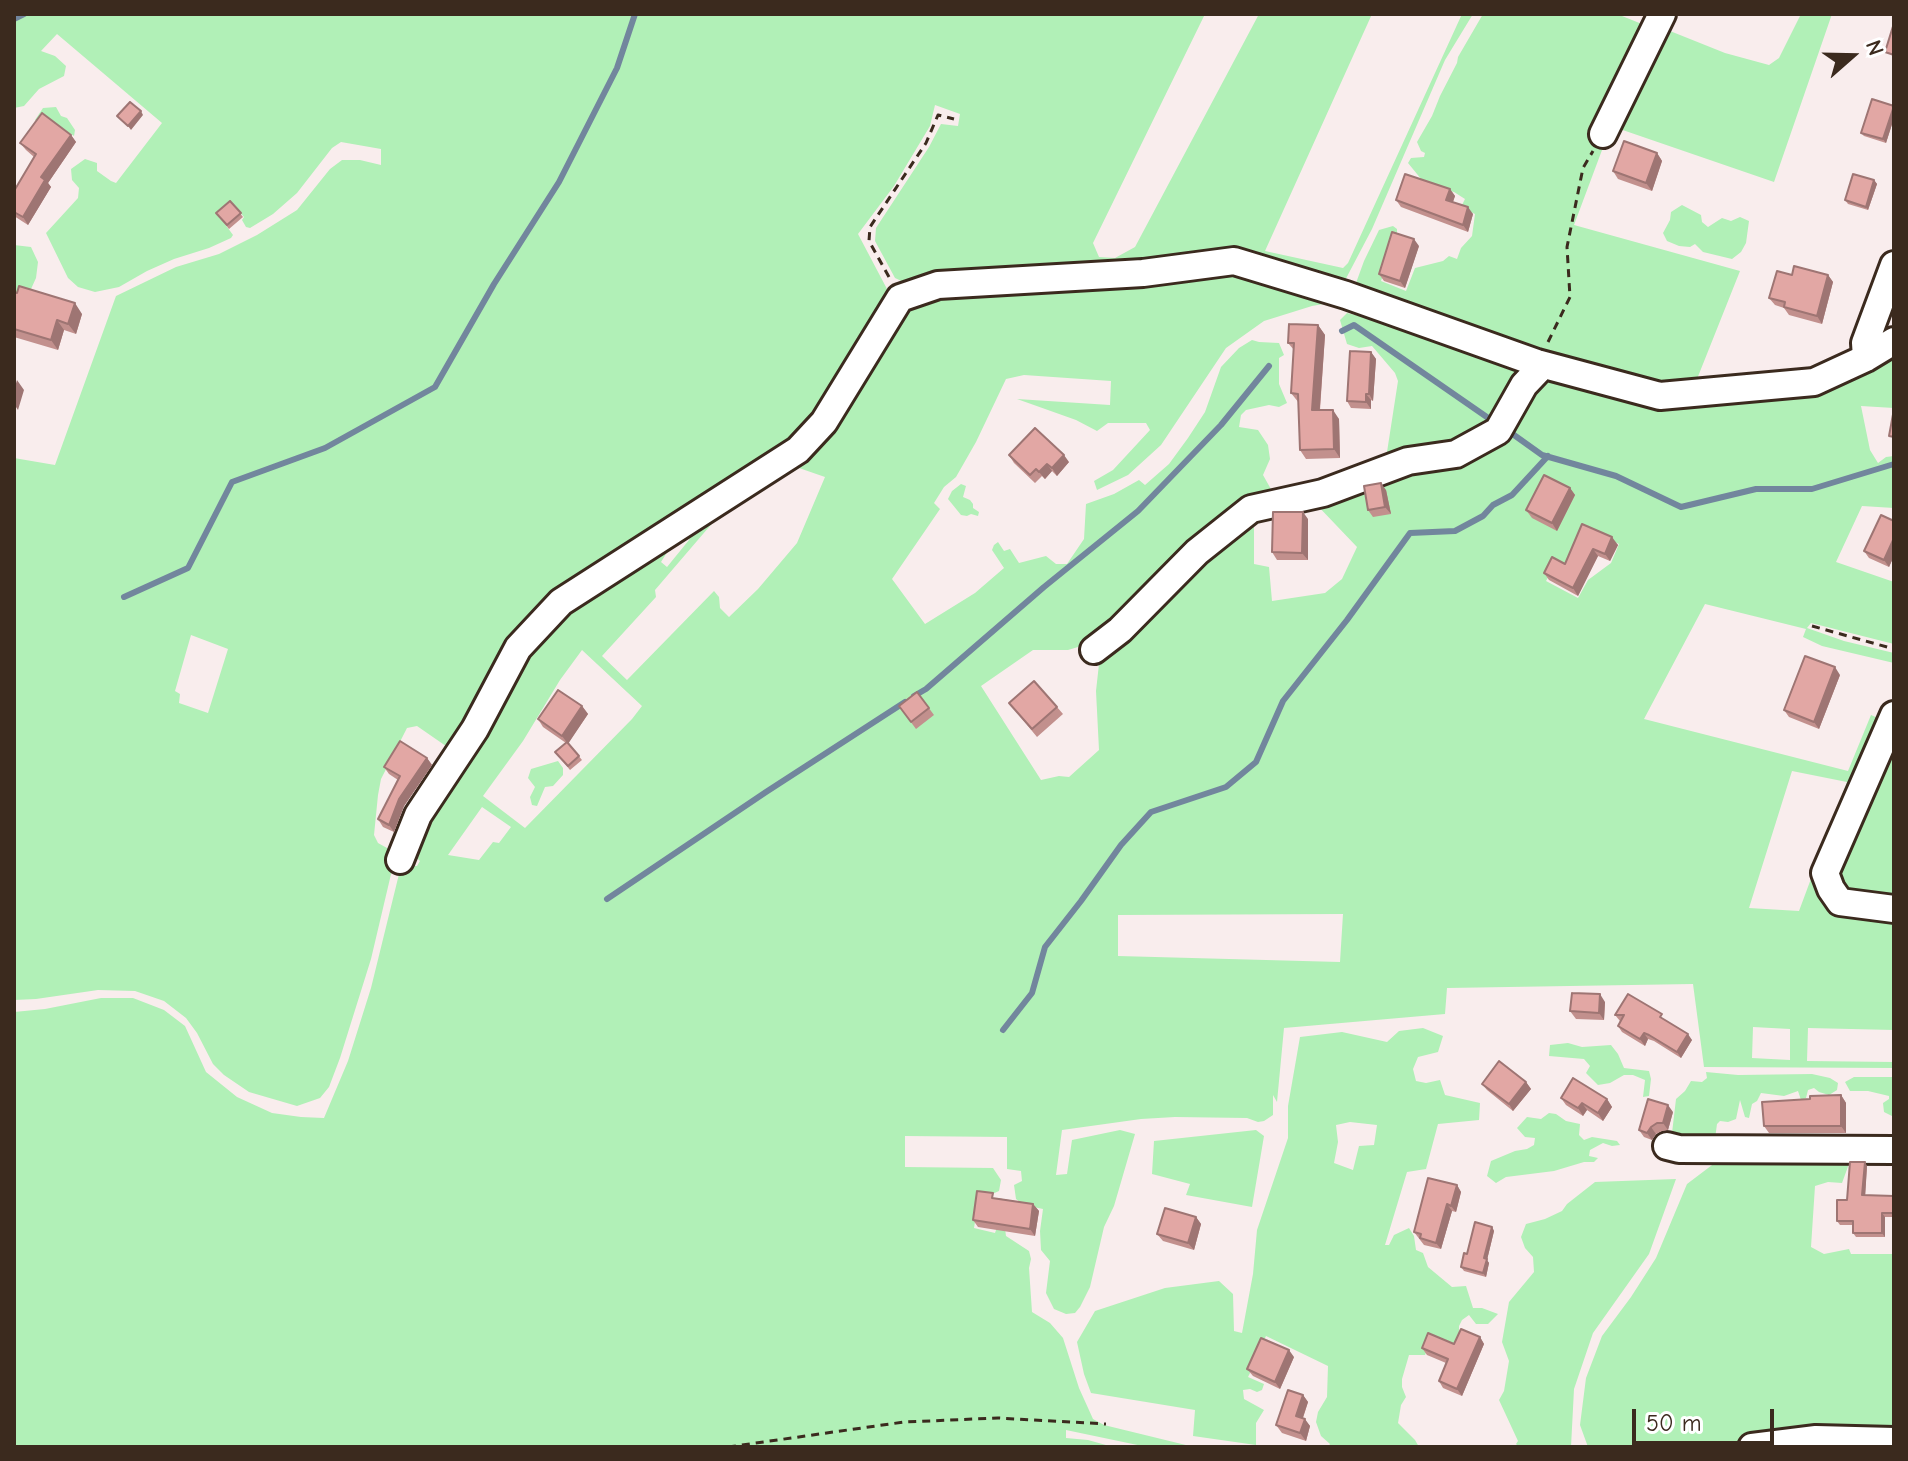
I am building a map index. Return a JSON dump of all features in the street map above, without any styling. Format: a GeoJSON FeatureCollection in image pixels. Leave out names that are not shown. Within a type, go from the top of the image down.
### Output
{"type":"FeatureCollection","features":[{"type":"Feature","properties":{"kind":"street"},"geometry":{"type":"LineString","coordinates":[[1603,134],[1662,14]]}},
{"type":"Feature","properties":{"kind":"street"},"geometry":{"type":"LineString","coordinates":[[400,860],[418,815],[475,729],[518,648],[561,602],[798,450],[824,422],[900,298],[938,285],[1143,273],[1234,261],[1346,295],[1540,364],[1660,396],[1814,382],[1894,341]]}},
{"type":"Feature","properties":{"kind":"street"},"geometry":{"type":"LineString","coordinates":[[1866,358],[1865,343],[1894,265]]}},
{"type":"Feature","properties":{"kind":"street"},"geometry":{"type":"LineString","coordinates":[[1094,650],[1120,630],[1197,552],[1251,509],[1323,493],[1408,461],[1456,454],[1498,431],[1524,385],[1540,364]]}},
{"type":"Feature","properties":{"kind":"street"},"geometry":{"type":"LineString","coordinates":[[1894,715],[1825,873],[1840,902],[1894,909]]}},
{"type":"Feature","properties":{"kind":"street"},"geometry":{"type":"LineString","coordinates":[[1667,1146],[1679,1149],[1894,1150]]}},
{"type":"Feature","properties":{"kind":"street"},"geometry":{"type":"LineString","coordinates":[[1752,1447],[1816,1439],[1894,1441]]}},
{"type":"Feature","properties":{"kind":"path"},"geometry":{"type":"LineString","coordinates":[[900,298],[869,241],[870,227],[926,143],[938,115],[954,119]]}},
{"type":"Feature","properties":{"kind":"path"},"geometry":{"type":"LineString","coordinates":[[1540,364],[1570,297],[1567,247],[1583,168],[1603,134]]}},
{"type":"Feature","properties":{"kind":"path"},"geometry":{"type":"LineString","coordinates":[[1812,626],[1894,649]]}},
{"type":"Feature","properties":{"kind":"path"},"geometry":{"type":"LineString","coordinates":[[728,1447],[904,1422],[998,1418],[1106,1424]]}},
{"type":"Feature","properties":{"kind":"green space"},"geometry":{"type":"Polygon","coordinates":[[[14,14],[1205,14],[1093,243],[1099,257],[1115,258],[1135,247],[1259,14],[1372,14],[1265,251],[1343,268],[1348,263],[1462,14],[1473,14],[1445,60],[1372,229],[1341,288],[1264,264],[910,285],[895,278],[875,241],[876,228],[941,124],[958,126],[960,114],[935,105],[930,126],[894,186],[858,234],[893,295],[812,427],[588,574],[456,753],[417,726],[407,728],[381,779],[378,795],[374,835],[378,843],[396,853],[371,959],[329,1087],[320,1098],[297,1106],[249,1092],[224,1075],[213,1064],[186,1018],[164,1001],[135,991],[98,990],[14,1000],[14,458],[55,465],[116,296],[176,267],[219,254],[257,235],[297,210],[330,169],[342,160],[381,165],[381,149],[341,142],[332,148],[297,193],[273,214],[250,228],[246,227],[242,220],[244,217],[233,204],[219,216],[233,235],[231,238],[174,259],[119,287],[95,292],[78,287],[68,278],[46,233],[78,198],[79,188],[72,180],[71,169],[85,159],[97,163],[97,171],[116,183],[162,123],[57,34],[41,51],[55,56],[66,66],[64,76],[39,89],[24,106],[14,108],[14,14]],[[191,635],[175,691],[180,694],[179,703],[208,713],[228,649],[191,635]]]}},
{"type":"Feature","properties":{"kind":"green space"},"geometry":{"type":"Polygon","coordinates":[[[1483,14],[1617,14],[1725,53],[1769,65],[1779,58],[1801,14],[1832,14],[1774,182],[1611,126],[1574,225],[1740,271],[1697,379],[1824,375],[1645,387],[1357,294],[1356,283],[1379,230],[1393,226],[1397,229],[1381,281],[1406,291],[1415,268],[1443,261],[1449,256],[1457,259],[1461,248],[1472,236],[1475,214],[1461,207],[1465,199],[1454,192],[1426,185],[1408,163],[1411,158],[1424,157],[1425,153],[1417,142],[1458,57],[1483,14]]]}},
{"type":"Feature","properties":{"kind":"green space"},"geometry":{"type":"Polygon","coordinates":[[[56,107],[75,130],[74,136],[47,118],[40,123],[35,120],[43,108],[56,107]]]}},
{"type":"Feature","properties":{"kind":"green space"},"geometry":{"type":"Polygon","coordinates":[[[1682,205],[1701,215],[1702,222],[1708,227],[1722,218],[1731,221],[1740,217],[1749,221],[1746,243],[1741,252],[1732,259],[1703,252],[1695,244],[1679,246],[1667,241],[1663,233],[1671,212],[1682,205]]]}},
{"type":"Feature","properties":{"kind":"green space"},"geometry":{"type":"Polygon","coordinates":[[[14,245],[31,247],[38,262],[31,289],[20,296],[14,295],[14,245]]]}},
{"type":"Feature","properties":{"kind":"green space"},"geometry":{"type":"Polygon","coordinates":[[[1211,265],[1335,302],[1264,321],[1226,348],[1161,445],[1128,475],[1097,490],[1094,481],[1113,470],[1150,430],[1146,423],[1108,423],[1097,431],[1076,420],[1017,399],[1110,405],[1111,381],[1024,375],[1006,379],[956,477],[944,487],[934,503],[940,509],[892,579],[925,624],[975,593],[1004,568],[992,550],[998,542],[1004,551],[1010,549],[1019,563],[1046,556],[1056,564],[1067,564],[1084,539],[1086,504],[1114,494],[1139,480],[1145,485],[1169,464],[1205,412],[1221,367],[1239,348],[1252,340],[1279,343],[1284,355],[1279,358],[1279,384],[1287,403],[1279,407],[1269,405],[1246,410],[1241,415],[1239,427],[1258,430],[1268,445],[1270,459],[1263,475],[1272,491],[1272,498],[1078,647],[1033,650],[981,686],[1041,780],[1069,777],[1099,750],[1096,691],[1100,655],[1254,512],[1254,564],[1269,567],[1272,601],[1325,593],[1342,579],[1357,547],[1315,503],[1444,462],[1550,371],[1658,400],[1794,392],[1894,348],[1894,408],[1861,406],[1870,450],[1878,463],[1894,456],[1894,508],[1862,506],[1836,562],[1894,582],[1894,644],[1811,623],[1807,628],[1894,653],[1894,663],[1822,646],[1803,637],[1806,629],[1705,604],[1644,719],[1848,771],[1871,715],[1885,721],[1820,883],[1894,918],[1894,1030],[1808,1028],[1807,1061],[1894,1062],[1894,1068],[1704,1067],[1693,984],[1447,988],[1445,1014],[1284,1028],[1277,1102],[1273,1095],[1273,1115],[1264,1121],[1175,1117],[1062,1130],[1056,1175],[1067,1174],[1072,1140],[1120,1130],[1135,1134],[1114,1206],[1104,1227],[1090,1287],[1075,1313],[1066,1314],[1054,1309],[1046,1293],[1050,1261],[1041,1250],[1043,1209],[1024,1205],[1016,1199],[1014,1185],[1022,1181],[1021,1171],[1007,1169],[1007,1137],[905,1136],[905,1167],[993,1168],[1001,1180],[999,1191],[979,1197],[974,1228],[995,1233],[999,1221],[1004,1221],[1006,1236],[1029,1251],[1032,1312],[1050,1323],[1063,1338],[1093,1419],[1104,1425],[1194,1447],[1147,1447],[1066,1430],[1066,1438],[1113,1447],[14,1447],[14,1012],[101,998],[133,998],[164,1010],[185,1026],[206,1072],[237,1097],[272,1113],[324,1118],[348,1061],[371,988],[400,870],[406,866],[417,866],[420,861],[409,850],[547,622],[681,530],[661,562],[667,567],[689,540],[696,520],[783,468],[916,296],[1211,265]],[[799,468],[715,520],[655,590],[656,597],[602,656],[627,680],[714,591],[719,597],[720,608],[729,617],[758,589],[797,543],[825,477],[799,468]],[[1587,530],[1568,567],[1557,562],[1546,581],[1578,598],[1588,580],[1611,563],[1619,544],[1587,530]],[[582,650],[483,796],[525,828],[642,706],[582,650]],[[1792,771],[1749,908],[1799,911],[1847,782],[1792,771]],[[482,807],[448,855],[479,860],[493,842],[499,843],[511,827],[482,807]],[[1343,914],[1118,915],[1118,956],[1340,962],[1343,914]],[[1753,1027],[1752,1058],[1790,1060],[1790,1029],[1753,1027]]]}},
{"type":"Feature","properties":{"kind":"green space"},"geometry":{"type":"Polygon","coordinates":[[[1347,313],[1466,342],[1531,363],[1489,432],[1385,465],[1398,381],[1372,346],[1359,348],[1347,344],[1340,320],[1347,313]]]}},
{"type":"Feature","properties":{"kind":"green space"},"geometry":{"type":"Polygon","coordinates":[[[961,484],[966,486],[963,497],[970,500],[979,512],[978,516],[961,515],[948,499],[961,484]]]}},
{"type":"Feature","properties":{"kind":"green space"},"geometry":{"type":"Polygon","coordinates":[[[1894,727],[1894,905],[1855,902],[1834,872],[1894,727]]]}},
{"type":"Feature","properties":{"kind":"green space"},"geometry":{"type":"Polygon","coordinates":[[[558,761],[563,775],[553,786],[545,787],[537,806],[532,805],[530,797],[535,787],[528,778],[531,769],[558,761]]]}},
{"type":"Feature","properties":{"kind":"green space"},"geometry":{"type":"Polygon","coordinates":[[[1423,1028],[1443,1036],[1438,1052],[1418,1057],[1413,1069],[1416,1081],[1426,1083],[1440,1080],[1445,1095],[1480,1103],[1479,1120],[1438,1124],[1426,1169],[1407,1172],[1385,1245],[1389,1245],[1394,1235],[1409,1228],[1416,1250],[1423,1253],[1428,1267],[1452,1287],[1466,1286],[1473,1308],[1498,1314],[1488,1324],[1476,1324],[1469,1315],[1462,1320],[1454,1348],[1432,1339],[1425,1355],[1409,1355],[1402,1379],[1406,1397],[1401,1405],[1398,1423],[1419,1447],[1328,1447],[1330,1444],[1321,1436],[1316,1422],[1327,1397],[1328,1366],[1266,1336],[1248,1377],[1264,1384],[1262,1390],[1243,1390],[1244,1399],[1264,1410],[1256,1423],[1256,1445],[1193,1436],[1195,1410],[1091,1393],[1077,1342],[1095,1311],[1165,1288],[1219,1281],[1233,1294],[1234,1331],[1242,1333],[1257,1230],[1288,1138],[1288,1106],[1300,1037],[1342,1032],[1387,1042],[1399,1031],[1423,1028]],[[1350,1122],[1336,1125],[1338,1142],[1334,1163],[1353,1170],[1359,1146],[1374,1145],[1377,1125],[1350,1122]]]}},
{"type":"Feature","properties":{"kind":"green space"},"geometry":{"type":"Polygon","coordinates":[[[1568,1043],[1582,1047],[1611,1045],[1624,1068],[1649,1071],[1649,1096],[1643,1097],[1645,1080],[1633,1075],[1624,1075],[1610,1083],[1598,1085],[1586,1073],[1590,1066],[1584,1059],[1549,1056],[1550,1045],[1568,1043]]]}},
{"type":"Feature","properties":{"kind":"green space"},"geometry":{"type":"Polygon","coordinates":[[[1706,1072],[1812,1074],[1838,1083],[1837,1090],[1829,1095],[1814,1088],[1808,1090],[1806,1098],[1801,1100],[1798,1091],[1784,1096],[1761,1093],[1752,1104],[1749,1118],[1745,1117],[1740,1100],[1736,1119],[1717,1124],[1714,1146],[1669,1142],[1676,1099],[1691,1081],[1702,1082],[1707,1078],[1706,1072]]]}},
{"type":"Feature","properties":{"kind":"green space"},"geometry":{"type":"Polygon","coordinates":[[[1854,1077],[1894,1077],[1894,1117],[1884,1112],[1883,1103],[1889,1096],[1850,1091],[1845,1082],[1854,1077]]]}},
{"type":"Feature","properties":{"kind":"green space"},"geometry":{"type":"Polygon","coordinates":[[[1549,1113],[1580,1124],[1579,1135],[1584,1140],[1592,1137],[1617,1141],[1620,1145],[1603,1143],[1590,1150],[1589,1156],[1598,1158],[1594,1162],[1506,1177],[1496,1183],[1487,1176],[1491,1161],[1534,1145],[1535,1138],[1525,1137],[1517,1128],[1527,1117],[1541,1119],[1549,1113]]]}},
{"type":"Feature","properties":{"kind":"green space"},"geometry":{"type":"Polygon","coordinates":[[[1256,1130],[1264,1136],[1252,1207],[1186,1195],[1190,1184],[1152,1174],[1154,1141],[1256,1130]]]}},
{"type":"Feature","properties":{"kind":"green space"},"geometry":{"type":"Polygon","coordinates":[[[1894,1154],[1894,1164],[1850,1161],[1842,1183],[1828,1182],[1815,1186],[1811,1247],[1824,1254],[1849,1249],[1851,1254],[1894,1254],[1894,1437],[1824,1432],[1709,1447],[1588,1447],[1580,1425],[1586,1378],[1602,1336],[1656,1258],[1687,1184],[1724,1156],[1894,1154]]]}},
{"type":"Feature","properties":{"kind":"green space"},"geometry":{"type":"Polygon","coordinates":[[[1676,1179],[1649,1254],[1593,1333],[1574,1389],[1571,1447],[1519,1447],[1499,1400],[1504,1391],[1509,1361],[1502,1342],[1509,1302],[1534,1272],[1533,1257],[1521,1237],[1526,1224],[1562,1211],[1595,1182],[1676,1179]]]}},
{"type":"Feature","properties":{"kind":"building"},"geometry":{"type":"Polygon","coordinates":[[[1894,23],[1894,55],[1885,52],[1894,23]]]}},
{"type":"Feature","properties":{"kind":"building"},"geometry":{"type":"Polygon","coordinates":[[[1872,99],[1894,106],[1883,139],[1861,133],[1872,99]]]}},
{"type":"Feature","properties":{"kind":"building"},"geometry":{"type":"Polygon","coordinates":[[[130,102],[141,111],[128,126],[117,116],[130,102]]]}},
{"type":"Feature","properties":{"kind":"building"},"geometry":{"type":"Polygon","coordinates":[[[42,113],[71,135],[41,177],[45,180],[23,217],[14,212],[14,191],[36,154],[20,143],[42,113]]]}},
{"type":"Feature","properties":{"kind":"building"},"geometry":{"type":"Polygon","coordinates":[[[1624,141],[1657,153],[1646,183],[1613,171],[1624,141]]]}},
{"type":"Feature","properties":{"kind":"building"},"geometry":{"type":"Polygon","coordinates":[[[1405,174],[1450,189],[1446,200],[1468,207],[1463,225],[1396,200],[1405,174]]]}},
{"type":"Feature","properties":{"kind":"building"},"geometry":{"type":"Polygon","coordinates":[[[1853,174],[1874,180],[1866,207],[1845,200],[1853,174]]]}},
{"type":"Feature","properties":{"kind":"building"},"geometry":{"type":"Polygon","coordinates":[[[230,201],[241,213],[227,225],[216,213],[230,201]]]}},
{"type":"Feature","properties":{"kind":"building"},"geometry":{"type":"Polygon","coordinates":[[[1392,232],[1414,239],[1400,281],[1379,274],[1392,232]]]}},
{"type":"Feature","properties":{"kind":"building"},"geometry":{"type":"Polygon","coordinates":[[[1794,266],[1828,275],[1817,316],[1784,307],[1785,302],[1769,298],[1777,271],[1792,275],[1794,266]]]}},
{"type":"Feature","properties":{"kind":"building"},"geometry":{"type":"Polygon","coordinates":[[[19,286],[75,303],[68,324],[57,320],[51,340],[14,329],[14,292],[17,293],[19,286]]]}},
{"type":"Feature","properties":{"kind":"building"},"geometry":{"type":"Polygon","coordinates":[[[1289,324],[1318,325],[1312,410],[1333,410],[1334,449],[1300,450],[1298,394],[1291,393],[1294,343],[1288,343],[1289,324]]]}},
{"type":"Feature","properties":{"kind":"building"},"geometry":{"type":"Polygon","coordinates":[[[1350,351],[1371,352],[1366,402],[1347,401],[1350,351]]]}},
{"type":"Feature","properties":{"kind":"building"},"geometry":{"type":"Polygon","coordinates":[[[1894,409],[1894,437],[1889,436],[1894,409]]]}},
{"type":"Feature","properties":{"kind":"building"},"geometry":{"type":"Polygon","coordinates":[[[1035,428],[1064,455],[1052,468],[1047,464],[1030,475],[1009,455],[1035,428]]]}},
{"type":"Feature","properties":{"kind":"building"},"geometry":{"type":"Polygon","coordinates":[[[1544,475],[1570,488],[1552,523],[1526,510],[1544,475]]]}},
{"type":"Feature","properties":{"kind":"building"},"geometry":{"type":"Polygon","coordinates":[[[1381,483],[1385,507],[1368,510],[1364,486],[1381,483]]]}},
{"type":"Feature","properties":{"kind":"building"},"geometry":{"type":"Polygon","coordinates":[[[1273,512],[1303,512],[1302,553],[1272,552],[1273,512]]]}},
{"type":"Feature","properties":{"kind":"building"},"geometry":{"type":"Polygon","coordinates":[[[1881,515],[1894,521],[1894,538],[1884,560],[1864,551],[1881,515]]]}},
{"type":"Feature","properties":{"kind":"building"},"geometry":{"type":"Polygon","coordinates":[[[1582,524],[1612,537],[1605,554],[1593,549],[1573,588],[1544,573],[1552,557],[1565,564],[1582,524]]]}},
{"type":"Feature","properties":{"kind":"building"},"geometry":{"type":"Polygon","coordinates":[[[1805,656],[1835,667],[1814,722],[1784,710],[1805,656]]]}},
{"type":"Feature","properties":{"kind":"building"},"geometry":{"type":"Polygon","coordinates":[[[1034,681],[1057,707],[1032,729],[1009,703],[1034,681]]]}},
{"type":"Feature","properties":{"kind":"building"},"geometry":{"type":"Polygon","coordinates":[[[558,690],[582,706],[562,736],[538,719],[558,690]]]}},
{"type":"Feature","properties":{"kind":"building"},"geometry":{"type":"Polygon","coordinates":[[[917,692],[929,708],[911,722],[899,706],[917,692]]]}},
{"type":"Feature","properties":{"kind":"building"},"geometry":{"type":"Polygon","coordinates":[[[400,741],[427,758],[399,799],[389,825],[378,819],[400,776],[384,767],[400,741]]]}},
{"type":"Feature","properties":{"kind":"building"},"geometry":{"type":"Polygon","coordinates":[[[567,742],[579,756],[568,766],[555,752],[567,742]]]}},
{"type":"Feature","properties":{"kind":"building"},"geometry":{"type":"Polygon","coordinates":[[[1572,993],[1600,994],[1599,1013],[1570,1011],[1572,993]]]}},
{"type":"Feature","properties":{"kind":"building"},"geometry":{"type":"Polygon","coordinates":[[[1628,994],[1688,1034],[1677,1052],[1649,1035],[1644,1033],[1640,1039],[1618,1026],[1624,1015],[1615,1015],[1628,994]]]}},
{"type":"Feature","properties":{"kind":"building"},"geometry":{"type":"Polygon","coordinates":[[[1499,1061],[1526,1082],[1509,1104],[1482,1084],[1499,1061]]]}},
{"type":"Feature","properties":{"kind":"building"},"geometry":{"type":"Polygon","coordinates":[[[1573,1078],[1607,1099],[1598,1113],[1582,1103],[1578,1108],[1561,1098],[1573,1078]]]}},
{"type":"Feature","properties":{"kind":"building"},"geometry":{"type":"Polygon","coordinates":[[[1841,1095],[1841,1126],[1764,1126],[1762,1102],[1841,1095]]]}},
{"type":"Feature","properties":{"kind":"building"},"geometry":{"type":"Polygon","coordinates":[[[1648,1099],[1668,1105],[1663,1123],[1657,1123],[1647,1133],[1639,1130],[1648,1099]]]}},
{"type":"Feature","properties":{"kind":"building"},"geometry":{"type":"Polygon","coordinates":[[[1850,1162],[1865,1162],[1862,1195],[1894,1196],[1894,1213],[1882,1213],[1882,1233],[1853,1233],[1853,1221],[1837,1221],[1837,1200],[1847,1200],[1850,1162]]]}},
{"type":"Feature","properties":{"kind":"building"},"geometry":{"type":"Polygon","coordinates":[[[1428,1178],[1457,1185],[1451,1206],[1447,1204],[1436,1243],[1420,1238],[1421,1234],[1414,1232],[1428,1178]]]}},
{"type":"Feature","properties":{"kind":"building"},"geometry":{"type":"Polygon","coordinates":[[[977,1191],[993,1193],[992,1198],[1033,1204],[1030,1229],[973,1220],[977,1191]]]}},
{"type":"Feature","properties":{"kind":"building"},"geometry":{"type":"Polygon","coordinates":[[[1165,1208],[1196,1217],[1188,1243],[1157,1234],[1165,1208]]]}},
{"type":"Feature","properties":{"kind":"building"},"geometry":{"type":"Polygon","coordinates":[[[1475,1222],[1492,1227],[1483,1273],[1461,1267],[1475,1222]]]}},
{"type":"Feature","properties":{"kind":"building"},"geometry":{"type":"Polygon","coordinates":[[[1461,1329],[1480,1337],[1457,1389],[1439,1381],[1448,1359],[1422,1348],[1428,1333],[1454,1344],[1461,1329]]]}},
{"type":"Feature","properties":{"kind":"building"},"geometry":{"type":"Polygon","coordinates":[[[1261,1338],[1289,1350],[1275,1382],[1247,1369],[1261,1338]]]}},
{"type":"Feature","properties":{"kind":"building"},"geometry":{"type":"Polygon","coordinates":[[[1288,1390],[1303,1395],[1296,1416],[1305,1419],[1300,1433],[1276,1425],[1288,1390]]]}},
{"type":"Feature","properties":{"kind":"waterway"},"geometry":{"type":"LineString","coordinates":[[14,19],[24,14]]}},
{"type":"Feature","properties":{"kind":"waterway"},"geometry":{"type":"LineString","coordinates":[[124,597],[188,568],[232,482],[325,448],[435,387],[494,284],[559,182],[617,68],[635,14]]}},
{"type":"Feature","properties":{"kind":"waterway"},"geometry":{"type":"LineString","coordinates":[[1342,331],[1354,325],[1494,422]]}},
{"type":"Feature","properties":{"kind":"waterway"},"geometry":{"type":"LineString","coordinates":[[914,696],[1138,511],[1221,425],[1269,366]]}},
{"type":"Feature","properties":{"kind":"waterway"},"geometry":{"type":"LineString","coordinates":[[1507,430],[1542,455],[1616,476],[1681,507],[1756,489],[1812,489],[1894,464]]}},
{"type":"Feature","properties":{"kind":"waterway"},"geometry":{"type":"LineString","coordinates":[[1003,1030],[1032,993],[1045,947],[1121,845],[1151,812],[1226,787],[1256,762],[1283,701],[1410,533],[1455,531],[1483,516],[1493,505],[1512,495],[1548,456]]}},
{"type":"Feature","properties":{"kind":"waterway"},"geometry":{"type":"LineString","coordinates":[[607,899],[905,702]]}}]}
